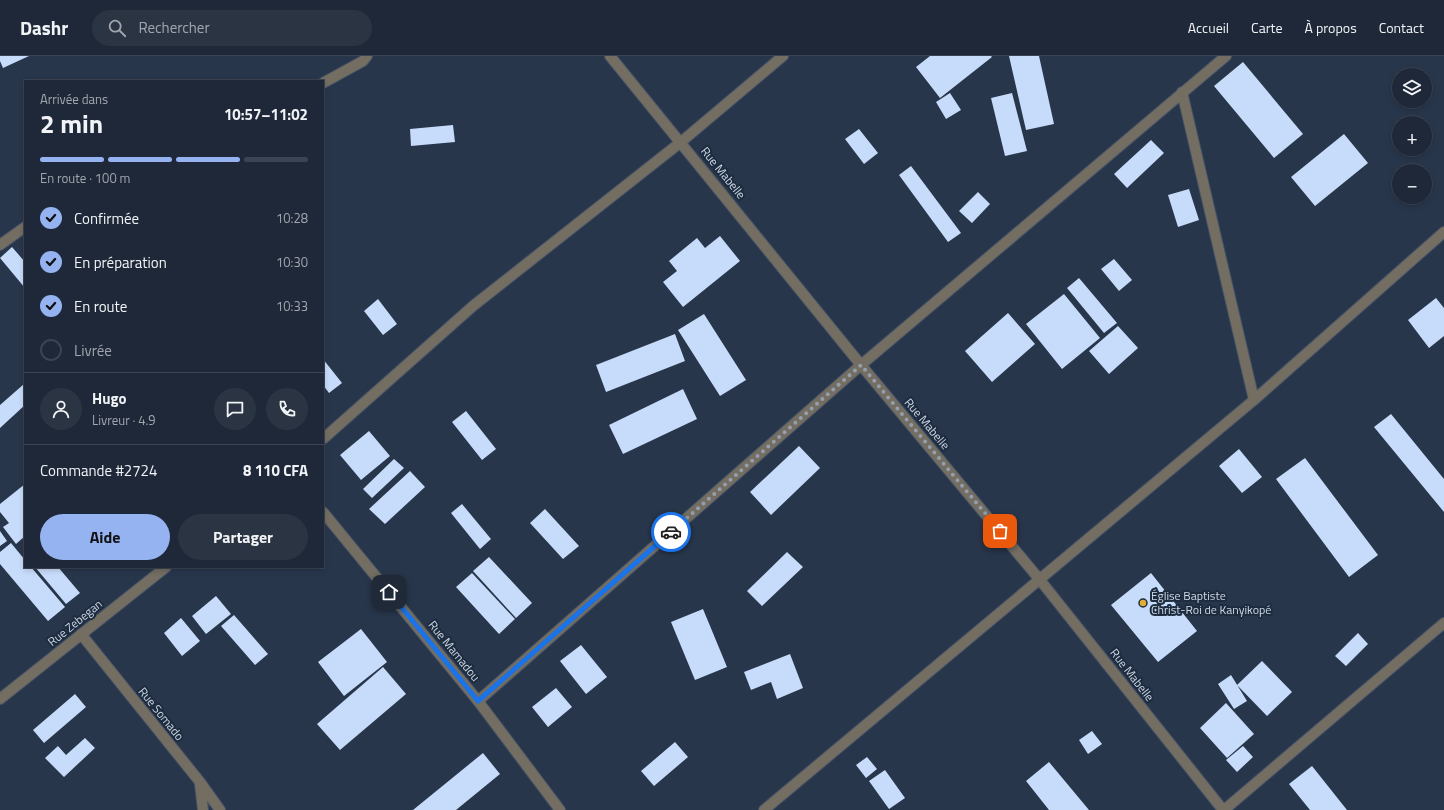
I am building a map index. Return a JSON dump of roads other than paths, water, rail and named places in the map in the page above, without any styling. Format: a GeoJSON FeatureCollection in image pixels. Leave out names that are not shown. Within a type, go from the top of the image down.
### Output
{"type":"FeatureCollection","features":[{"type":"Feature","properties":{"kind":"street"},"geometry":{"type":"LineString","coordinates":[[324,82],[363,61],[367,56]]}},
{"type":"Feature","properties":{"kind":"street","name":"Rue Mabelle"},"geometry":{"type":"LineString","coordinates":[[610,56],[861,365],[1040,580],[1223,810]]}},
{"type":"Feature","properties":{"kind":"street"},"geometry":{"type":"LineString","coordinates":[[324,438],[473,306],[681,142],[783,56]]}},
{"type":"Feature","properties":{"kind":"street"},"geometry":{"type":"LineString","coordinates":[[478,701],[861,365],[1226,56]]}},
{"type":"Feature","properties":{"kind":"street"},"geometry":{"type":"LineString","coordinates":[[1182,92],[1254,400]]}},
{"type":"Feature","properties":{"kind":"street"},"geometry":{"type":"LineString","coordinates":[[0,245],[24,228]]}},
{"type":"Feature","properties":{"kind":"street"},"geometry":{"type":"LineString","coordinates":[[764,810],[1254,400],[1444,232]]}},
{"type":"Feature","properties":{"kind":"street","name":"Rue Mamadou"},"geometry":{"type":"LineString","coordinates":[[324,513],[478,701],[560,810]]}},
{"type":"Feature","properties":{"kind":"street","name":"Rue Zebegan"},"geometry":{"type":"LineString","coordinates":[[0,699],[165,568]]}},
{"type":"Feature","properties":{"kind":"street"},"geometry":{"type":"LineString","coordinates":[[1223,810],[1444,623]]}},
{"type":"Feature","properties":{"kind":"street","name":"Rue Somado"},"geometry":{"type":"LineString","coordinates":[[81,634],[200,782],[220,810]]}},
{"type":"Feature","properties":{"kind":"street"},"geometry":{"type":"LineString","coordinates":[[200,782],[203,810]]}},
{"type":"Feature","properties":{"kind":"place","name":"Église Baptiste Christ-Roi de Kanyikopé"},"geometry":{"type":"Point","coordinates":[1143,603]}}]}
